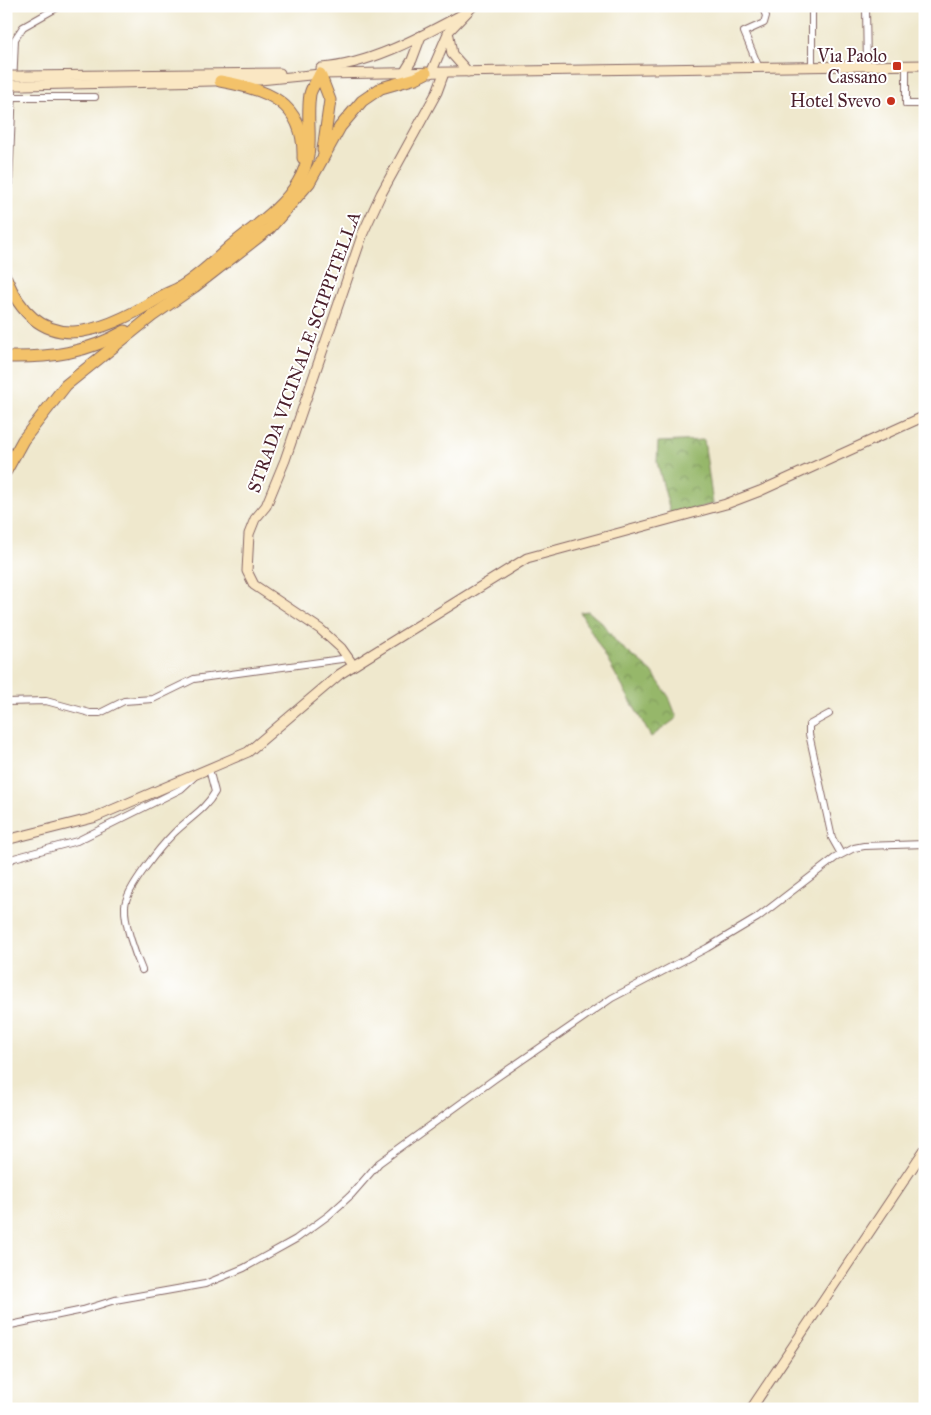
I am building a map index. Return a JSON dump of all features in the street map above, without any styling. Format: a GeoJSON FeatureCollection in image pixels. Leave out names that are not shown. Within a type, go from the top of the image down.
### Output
{"type":"FeatureCollection","features":[{"type":"Feature","properties":{"kind":"highway"},"geometry":{"type":"LineString","coordinates":[[9,357],[51,357],[73,353],[110,339],[151,313],[270,228],[294,202],[340,127],[362,100],[381,88],[416,78],[426,73]]}},
{"type":"Feature","properties":{"kind":"highway"},"geometry":{"type":"LineString","coordinates":[[319,74],[330,100],[327,132],[319,164]]}},
{"type":"Feature","properties":{"kind":"highway"},"geometry":{"type":"LineString","coordinates":[[6,471],[23,440],[66,386],[188,286],[275,209],[300,179],[310,151],[310,96],[319,74]]}},
{"type":"Feature","properties":{"kind":"highway"},"geometry":{"type":"LineString","coordinates":[[220,81],[264,91],[287,108],[297,122],[303,141],[300,179]]}},
{"type":"Feature","properties":{"kind":"highway"},"geometry":{"type":"LineString","coordinates":[[6,278],[18,303],[25,312],[42,324],[67,332],[95,330],[116,323],[188,286]]}},
{"type":"Feature","properties":{"kind":"street"},"geometry":{"type":"LineString","coordinates":[[9,185],[14,98],[14,48],[17,34],[29,23],[60,6]]}},
{"type":"Feature","properties":{"kind":"street"},"geometry":{"type":"LineString","coordinates":[[426,73],[449,31],[472,6]]}},
{"type":"Feature","properties":{"kind":"street"},"geometry":{"type":"LineString","coordinates":[[759,68],[744,32],[764,22],[766,16],[762,6]]}},
{"type":"Feature","properties":{"kind":"street"},"geometry":{"type":"LineString","coordinates":[[812,6],[812,67]]}},
{"type":"Feature","properties":{"kind":"street"},"geometry":{"type":"LineString","coordinates":[[866,9],[867,66]]}},
{"type":"Feature","properties":{"kind":"street"},"geometry":{"type":"LineString","coordinates":[[286,73],[349,64],[421,36],[465,13]]}},
{"type":"Feature","properties":{"kind":"street"},"geometry":{"type":"LineString","coordinates":[[449,31],[448,43],[452,54],[468,72]]}},
{"type":"Feature","properties":{"kind":"street"},"geometry":{"type":"LineString","coordinates":[[404,74],[412,60],[421,36]]}},
{"type":"Feature","properties":{"kind":"street"},"geometry":{"type":"LineString","coordinates":[[412,60],[426,73]]}},
{"type":"Feature","properties":{"kind":"street"},"geometry":{"type":"LineString","coordinates":[[906,65],[906,104],[925,104]]}},
{"type":"Feature","properties":{"kind":"street"},"geometry":{"type":"LineString","coordinates":[[6,85],[23,80],[286,73],[404,74],[925,65]]}},
{"type":"Feature","properties":{"kind":"street","name":"STRADA VICINALE SCIPPITELLA"},"geometry":{"type":"LineString","coordinates":[[351,661],[341,648],[320,628],[254,584],[247,571],[249,534],[255,519],[266,506],[285,460],[363,233],[381,194],[447,72]]}},
{"type":"Feature","properties":{"kind":"street"},"geometry":{"type":"LineString","coordinates":[[6,76],[23,80],[220,81],[260,80],[319,74]]}},
{"type":"Feature","properties":{"kind":"street"},"geometry":{"type":"LineString","coordinates":[[14,98],[95,97]]}},
{"type":"Feature","properties":{"kind":"street"},"geometry":{"type":"LineString","coordinates":[[6,840],[92,818],[209,769],[255,747],[351,661],[527,558],[726,504],[760,491],[925,416]]}},
{"type":"Feature","properties":{"kind":"street"},"geometry":{"type":"LineString","coordinates":[[6,702],[46,701],[90,713],[100,713],[124,701],[153,699],[194,678],[351,661]]}},
{"type":"Feature","properties":{"kind":"street"},"geometry":{"type":"LineString","coordinates":[[829,714],[809,724],[809,734],[832,838],[841,854]]}},
{"type":"Feature","properties":{"kind":"street"},"geometry":{"type":"LineString","coordinates":[[142,970],[132,947],[125,905],[131,890],[166,843],[209,802],[215,792],[209,769]]}},
{"type":"Feature","properties":{"kind":"street"},"geometry":{"type":"LineString","coordinates":[[6,863],[14,858],[77,841],[181,789],[197,774]]}},
{"type":"Feature","properties":{"kind":"street"},"geometry":{"type":"LineString","coordinates":[[6,1326],[83,1310],[114,1300],[204,1284],[235,1272],[271,1253],[329,1215],[351,1195],[379,1163],[486,1085],[612,998],[707,948],[756,918],[841,854],[864,846],[925,844]]}},
{"type":"Feature","properties":{"kind":"street"},"geometry":{"type":"LineString","coordinates":[[751,1409],[925,1149]]}},
{"type":"Feature","properties":{"kind":"green space"},"geometry":{"type":"Polygon","coordinates":[[[704,440],[713,504],[671,515],[657,462],[658,442],[704,440]]]}},
{"type":"Feature","properties":{"kind":"green space"},"geometry":{"type":"Polygon","coordinates":[[[588,611],[602,623],[617,643],[652,672],[669,697],[677,718],[651,737],[580,612],[588,611]]]}},
{"type":"Feature","properties":{"kind":"place","name":"Via Paolo Cassano"},"geometry":{"type":"Point","coordinates":[897,66]}},
{"type":"Feature","properties":{"kind":"place","name":"Hotel Svevo"},"geometry":{"type":"Point","coordinates":[891,101]}}]}
